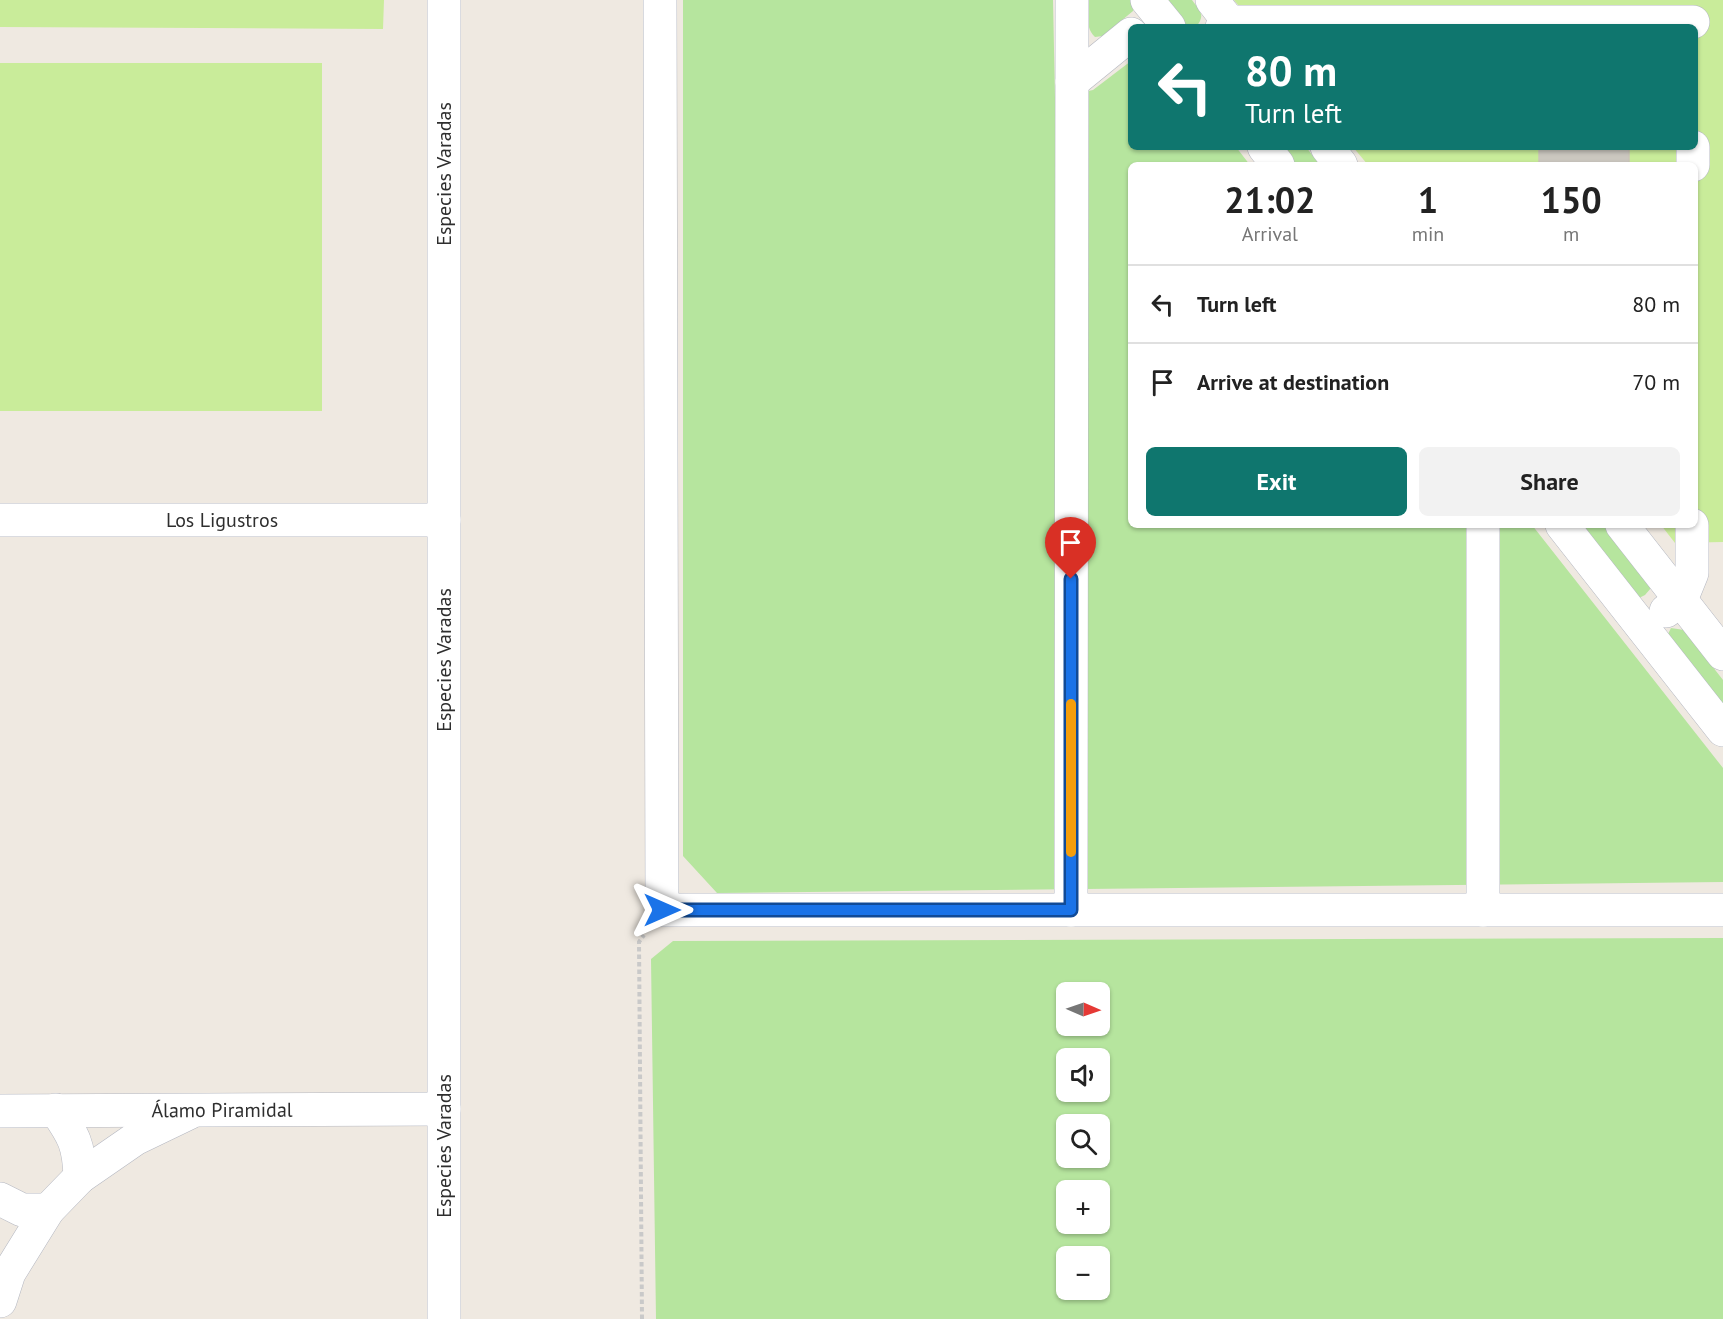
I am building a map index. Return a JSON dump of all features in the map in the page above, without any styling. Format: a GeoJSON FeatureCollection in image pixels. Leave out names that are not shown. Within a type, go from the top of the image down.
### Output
{"type":"FeatureCollection","features":[{"type":"Feature","properties":{"kind":"street","name":"Especies Varadas"},"geometry":{"type":"LineString","coordinates":[[444,0],[444,1319]]}},
{"type":"Feature","properties":{"kind":"street"},"geometry":{"type":"LineString","coordinates":[[660,0],[662,910],[1723,910]]}},
{"type":"Feature","properties":{"kind":"street"},"geometry":{"type":"LineString","coordinates":[[1071,910],[1072,0]]}},
{"type":"Feature","properties":{"kind":"street"},"geometry":{"type":"LineString","coordinates":[[1224,19],[1693,16]]}},
{"type":"Feature","properties":{"kind":"street"},"geometry":{"type":"LineString","coordinates":[[1072,82],[1128,36]]}},
{"type":"Feature","properties":{"kind":"street"},"geometry":{"type":"LineString","coordinates":[[1266,150],[1276,162]]}},
{"type":"Feature","properties":{"kind":"street"},"geometry":{"type":"LineString","coordinates":[[1329,150],[1339,162]]}},
{"type":"Feature","properties":{"kind":"street","name":"Los Ligustros"},"geometry":{"type":"LineString","coordinates":[[0,520],[444,520]]}},
{"type":"Feature","properties":{"kind":"street"},"geometry":{"type":"LineString","coordinates":[[1483,528],[1483,910]]}},
{"type":"Feature","properties":{"kind":"street"},"geometry":{"type":"LineString","coordinates":[[1564,528],[1723,730]]}},
{"type":"Feature","properties":{"kind":"street"},"geometry":{"type":"LineString","coordinates":[[1624,528],[1723,654]]}},
{"type":"Feature","properties":{"kind":"street"},"geometry":{"type":"LineString","coordinates":[[1642,627],[1681,600],[1692,573],[1692,528]]}},
{"type":"Feature","properties":{"kind":"street","name":"Álamo Piramidal"},"geometry":{"type":"LineString","coordinates":[[0,1111],[444,1109]]}},
{"type":"Feature","properties":{"kind":"street"},"geometry":{"type":"LineString","coordinates":[[57,1110],[71,1132],[79,1154],[80,1177]]}},
{"type":"Feature","properties":{"kind":"street"},"geometry":{"type":"LineString","coordinates":[[0,1301],[9,1273],[48,1210],[80,1177],[135,1139],[196,1110]]}},
{"type":"Feature","properties":{"kind":"street"},"geometry":{"type":"LineString","coordinates":[[0,1199],[22,1210],[48,1210]]}},
{"type":"Feature","properties":{"kind":"path"},"geometry":{"type":"LineString","coordinates":[[642,1319],[639,942],[662,910]]}},
{"type":"Feature","properties":{"kind":"green space"},"geometry":{"type":"Polygon","coordinates":[[[0,0],[384,0],[383,29],[0,27],[0,0]]]}},
{"type":"Feature","properties":{"kind":"green space"},"geometry":{"type":"Polygon","coordinates":[[[683,0],[1053,0],[1055,98],[1093,90],[1128,63],[1128,150],[1238,150],[1248,162],[1128,162],[1128,528],[1534,528],[1723,768],[1723,882],[717,893],[683,856],[683,0]]]}},
{"type":"Feature","properties":{"kind":"green space"},"geometry":{"type":"Polygon","coordinates":[[[1088,0],[1134,0],[1135,5],[1133,11],[1103,36],[1095,37],[1088,25],[1088,0]]]}},
{"type":"Feature","properties":{"kind":"green space"},"geometry":{"type":"Polygon","coordinates":[[[1165,0],[1192,0],[1199,10],[1201,19],[1198,24],[1185,24],[1165,0]]]}},
{"type":"Feature","properties":{"kind":"green space"},"geometry":{"type":"Polygon","coordinates":[[[1234,0],[1723,0],[1723,542],[1675,543],[1663,528],[1698,528],[1698,162],[1366,162],[1356,150],[1698,150],[1698,24],[1254,24],[1234,0]]]}},
{"type":"Feature","properties":{"kind":"green space"},"geometry":{"type":"Polygon","coordinates":[[[0,63],[322,63],[322,411],[0,411],[0,63]]]}},
{"type":"Feature","properties":{"kind":"green space"},"geometry":{"type":"Polygon","coordinates":[[[1284,150],[1308,150],[1318,162],[1294,162],[1284,150]]]}},
{"type":"Feature","properties":{"kind":"green space"},"geometry":{"type":"Polygon","coordinates":[[[1577,528],[1605,528],[1651,588],[1637,599],[1577,528]]]}},
{"type":"Feature","properties":{"kind":"green space"},"geometry":{"type":"Polygon","coordinates":[[[1671,628],[1684,630],[1723,680],[1723,711],[1666,638],[1671,628]]]}},
{"type":"Feature","properties":{"kind":"green space"},"geometry":{"type":"Polygon","coordinates":[[[1723,938],[1723,1319],[656,1319],[651,959],[673,941],[1723,938]]]}},
{"type":"Feature","properties":{"kind":"building"},"geometry":{"type":"Polygon","coordinates":[[[1539,150],[1629,150],[1629,162],[1539,162],[1539,150]]]}},
{"type":"Feature","properties":{"kind":"slow traffic"},"geometry":{"type":"LineString","coordinates":[[1071,704],[1071,852]]}},
{"type":"Feature","properties":{"kind":"route"},"geometry":{"type":"LineString","coordinates":[[662,910],[1071,910],[1071,579]]}}]}
